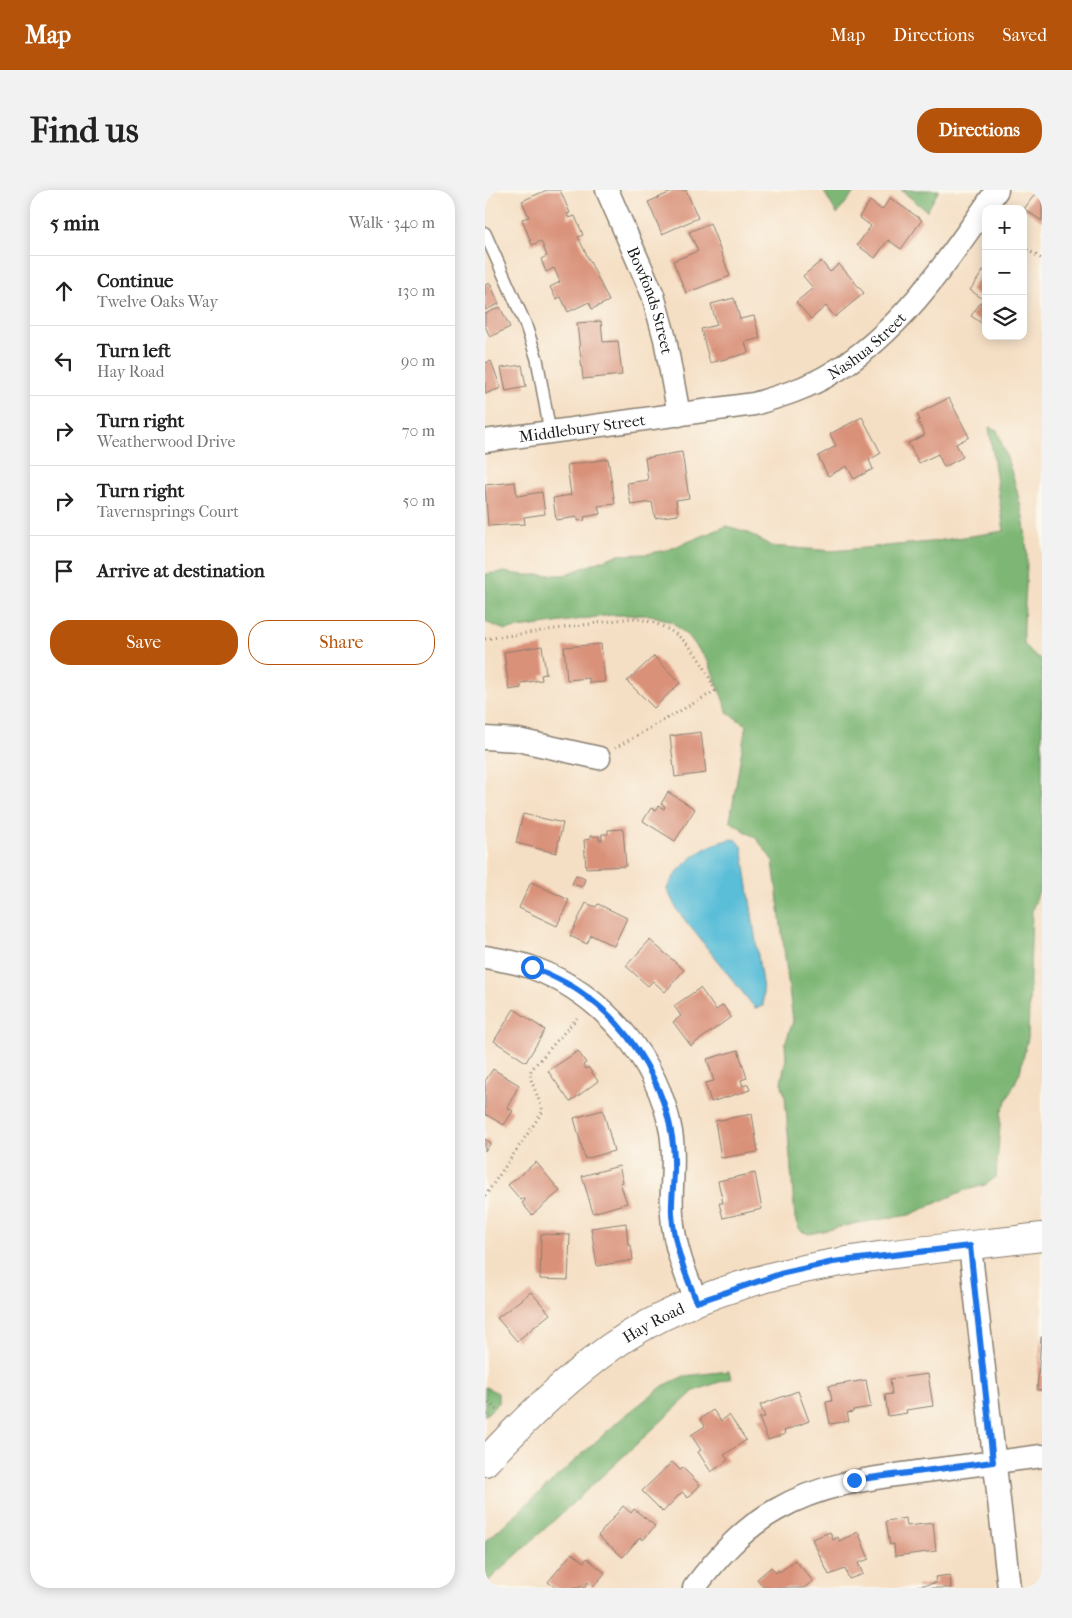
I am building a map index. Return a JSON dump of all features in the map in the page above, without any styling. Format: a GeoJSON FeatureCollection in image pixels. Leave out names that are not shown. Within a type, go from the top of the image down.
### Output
{"type":"FeatureCollection","features":[{"type":"Feature","properties":{"kind":"street","name":"Bowfonds Street"},"geometry":{"type":"LineString","coordinates":[[607,190],[653,295],[665,339],[679,415]]}},
{"type":"Feature","properties":{"kind":"street","name":"Nashua Street"},"geometry":{"type":"LineString","coordinates":[[679,415],[754,404],[791,393],[831,374],[864,352],[890,330],[913,304],[997,190]]}},
{"type":"Feature","properties":{"kind":"street","name":"Middlebury Street"},"geometry":{"type":"LineString","coordinates":[[485,441],[679,415]]}},
{"type":"Feature","properties":{"kind":"street"},"geometry":{"type":"LineString","coordinates":[[485,738],[519,740],[599,758]]}},
{"type":"Feature","properties":{"kind":"street"},"geometry":{"type":"LineString","coordinates":[[485,957],[532,967],[579,990],[629,1038],[660,1093],[671,1130],[675,1161],[672,1214],[676,1243],[685,1274],[697,1302]]}},
{"type":"Feature","properties":{"kind":"street","name":"Hay Road"},"geometry":{"type":"LineString","coordinates":[[485,1462],[531,1413],[610,1348],[648,1325],[697,1302],[780,1274],[833,1262],[1042,1237]]}},
{"type":"Feature","properties":{"kind":"street"},"geometry":{"type":"LineString","coordinates":[[970,1246],[993,1462],[1009,1588]]}},
{"type":"Feature","properties":{"kind":"street"},"geometry":{"type":"LineString","coordinates":[[694,1588],[711,1564],[735,1540],[775,1510],[806,1495],[854,1480],[1042,1456]]}},
{"type":"Feature","properties":{"kind":"lane"},"geometry":{"type":"LineString","coordinates":[[485,233],[525,323],[537,359],[549,432]]}},
{"type":"Feature","properties":{"kind":"path"},"geometry":{"type":"LineString","coordinates":[[1027,250],[1042,259]]}},
{"type":"Feature","properties":{"kind":"path"},"geometry":{"type":"LineString","coordinates":[[485,639],[632,618],[652,621],[670,628],[689,645],[707,668],[715,691],[599,758]]}},
{"type":"Feature","properties":{"kind":"path"},"geometry":{"type":"LineString","coordinates":[[485,1196],[543,1111],[530,1077],[531,1070],[592,1001]]}},
{"type":"Feature","properties":{"kind":"path"},"geometry":{"type":"LineString","coordinates":[[485,1399],[497,1410]]}},
{"type":"Feature","properties":{"kind":"green space"},"geometry":{"type":"Polygon","coordinates":[[[823,190],[856,190],[837,214],[823,190]]]}},
{"type":"Feature","properties":{"kind":"green space"},"geometry":{"type":"Polygon","coordinates":[[[901,190],[939,190],[927,211],[901,190]]]}},
{"type":"Feature","properties":{"kind":"green space"},"geometry":{"type":"Polygon","coordinates":[[[989,427],[997,430],[1013,476],[1024,524],[1027,556],[1024,644],[1036,656],[1042,659],[1042,883],[1032,910],[1028,1038],[1020,1072],[1001,1113],[996,1177],[985,1185],[963,1191],[909,1215],[858,1223],[809,1234],[799,1230],[795,1218],[785,1096],[781,1082],[786,1059],[785,1044],[793,1021],[773,861],[757,839],[730,821],[746,725],[728,713],[709,663],[691,639],[672,622],[651,615],[611,615],[505,630],[485,622],[485,574],[503,572],[524,575],[564,575],[617,555],[647,554],[670,549],[727,526],[747,532],[771,546],[832,551],[930,542],[1004,531],[989,427]]]}},
{"type":"Feature","properties":{"kind":"green space"},"geometry":{"type":"Polygon","coordinates":[[[729,1371],[731,1378],[694,1391],[485,1584],[485,1542],[622,1418],[663,1386],[684,1376],[729,1371]]]}},
{"type":"Feature","properties":{"kind":"green space"},"geometry":{"type":"Polygon","coordinates":[[[485,1387],[498,1393],[498,1403],[485,1416],[485,1387]]]}},
{"type":"Feature","properties":{"kind":"water"},"geometry":{"type":"Polygon","coordinates":[[[735,839],[742,846],[763,990],[763,1006],[755,1008],[677,910],[667,889],[678,871],[695,855],[715,844],[735,839]]]}},
{"type":"Feature","properties":{"kind":"building"},"geometry":{"type":"Polygon","coordinates":[[[547,190],[560,190],[570,213],[567,214],[569,218],[575,216],[583,235],[578,237],[609,301],[592,309],[589,302],[568,312],[561,297],[556,299],[550,287],[560,282],[554,268],[546,272],[541,259],[547,256],[541,241],[532,245],[522,219],[529,217],[522,201],[547,190]]]}},
{"type":"Feature","properties":{"kind":"building"},"geometry":{"type":"Polygon","coordinates":[[[676,190],[686,190],[698,218],[662,234],[648,202],[676,190]]]}},
{"type":"Feature","properties":{"kind":"building"},"geometry":{"type":"Polygon","coordinates":[[[1038,190],[1042,190],[1042,221],[1027,211],[1027,205],[1038,190]]]}},
{"type":"Feature","properties":{"kind":"building"},"geometry":{"type":"Polygon","coordinates":[[[890,198],[922,220],[901,249],[888,240],[875,258],[857,245],[871,226],[859,217],[870,201],[882,210],[890,198]]]}},
{"type":"Feature","properties":{"kind":"building"},"geometry":{"type":"Polygon","coordinates":[[[710,223],[730,276],[686,293],[673,261],[698,251],[689,232],[710,223]]]}},
{"type":"Feature","properties":{"kind":"building"},"geometry":{"type":"Polygon","coordinates":[[[821,261],[830,272],[839,264],[864,293],[835,317],[826,306],[811,319],[796,302],[813,288],[803,276],[821,261]]]}},
{"type":"Feature","properties":{"kind":"building"},"geometry":{"type":"Polygon","coordinates":[[[982,273],[982,298],[970,290],[982,273]]]}},
{"type":"Feature","properties":{"kind":"building"},"geometry":{"type":"Polygon","coordinates":[[[490,283],[499,304],[485,310],[485,285],[490,283]]]}},
{"type":"Feature","properties":{"kind":"building"},"geometry":{"type":"Polygon","coordinates":[[[734,298],[740,319],[754,316],[760,338],[745,342],[748,353],[710,363],[701,329],[717,325],[711,304],[734,298]]]}},
{"type":"Feature","properties":{"kind":"building"},"geometry":{"type":"Polygon","coordinates":[[[982,300],[982,323],[971,316],[982,300]]]}},
{"type":"Feature","properties":{"kind":"building"},"geometry":{"type":"Polygon","coordinates":[[[500,307],[510,327],[490,337],[485,326],[485,314],[500,307]]]}},
{"type":"Feature","properties":{"kind":"building"},"geometry":{"type":"Polygon","coordinates":[[[601,321],[603,342],[618,341],[622,375],[583,379],[577,323],[601,321]]]}},
{"type":"Feature","properties":{"kind":"building"},"geometry":{"type":"Polygon","coordinates":[[[491,361],[501,388],[485,394],[485,363],[491,361]]]}},
{"type":"Feature","properties":{"kind":"building"},"geometry":{"type":"Polygon","coordinates":[[[522,365],[526,387],[506,391],[501,368],[522,365]]]}},
{"type":"Feature","properties":{"kind":"building"},"geometry":{"type":"Polygon","coordinates":[[[949,398],[969,437],[956,444],[963,457],[944,467],[938,454],[919,463],[908,443],[925,435],[918,421],[920,420],[917,414],[949,398]]]}},
{"type":"Feature","properties":{"kind":"building"},"geometry":{"type":"Polygon","coordinates":[[[862,417],[881,453],[869,460],[873,469],[854,479],[847,466],[828,476],[818,456],[836,446],[830,434],[862,417]]]}},
{"type":"Feature","properties":{"kind":"building"},"geometry":{"type":"Polygon","coordinates":[[[682,452],[689,498],[676,500],[678,515],[655,518],[652,502],[631,505],[627,483],[648,480],[645,458],[682,452]]]}},
{"type":"Feature","properties":{"kind":"building"},"geometry":{"type":"Polygon","coordinates":[[[608,459],[615,504],[598,506],[600,514],[584,517],[585,520],[578,521],[578,517],[556,520],[553,498],[571,495],[567,465],[608,459]]]}},
{"type":"Feature","properties":{"kind":"building"},"geometry":{"type":"Polygon","coordinates":[[[515,482],[517,496],[542,492],[545,514],[524,517],[525,524],[488,526],[485,485],[515,482]]]}},
{"type":"Feature","properties":{"kind":"building"},"geometry":{"type":"Polygon","coordinates":[[[601,644],[605,682],[589,683],[589,678],[567,680],[564,647],[601,644]]]}},
{"type":"Feature","properties":{"kind":"building"},"geometry":{"type":"Polygon","coordinates":[[[542,646],[546,674],[541,675],[542,680],[521,683],[521,688],[509,690],[504,652],[542,646]]]}},
{"type":"Feature","properties":{"kind":"building"},"geometry":{"type":"Polygon","coordinates":[[[654,656],[680,683],[654,708],[627,681],[654,656]]]}},
{"type":"Feature","properties":{"kind":"building"},"geometry":{"type":"Polygon","coordinates":[[[701,732],[706,773],[675,777],[670,736],[701,732]]]}},
{"type":"Feature","properties":{"kind":"building"},"geometry":{"type":"Polygon","coordinates":[[[668,792],[695,809],[675,841],[643,821],[651,808],[656,810],[659,806],[664,809],[665,806],[661,804],[668,792]]]}},
{"type":"Feature","properties":{"kind":"building"},"geometry":{"type":"Polygon","coordinates":[[[523,814],[563,823],[556,853],[516,843],[523,814]]]}},
{"type":"Feature","properties":{"kind":"building"},"geometry":{"type":"Polygon","coordinates":[[[623,829],[626,866],[586,868],[584,840],[590,839],[590,836],[599,836],[599,840],[602,840],[602,834],[608,834],[608,830],[623,829]]]}},
{"type":"Feature","properties":{"kind":"building"},"geometry":{"type":"Polygon","coordinates":[[[576,875],[585,879],[582,887],[572,884],[576,875]]]}},
{"type":"Feature","properties":{"kind":"building"},"geometry":{"type":"Polygon","coordinates":[[[531,882],[569,900],[557,926],[519,908],[531,882]]]}},
{"type":"Feature","properties":{"kind":"building"},"geometry":{"type":"Polygon","coordinates":[[[586,903],[596,907],[598,904],[627,918],[614,946],[591,935],[587,944],[570,936],[586,903]]]}},
{"type":"Feature","properties":{"kind":"building"},"geometry":{"type":"Polygon","coordinates":[[[650,940],[684,970],[665,992],[653,981],[648,986],[626,966],[650,940]]]}},
{"type":"Feature","properties":{"kind":"building"},"geometry":{"type":"Polygon","coordinates":[[[700,988],[716,1010],[723,1005],[731,1017],[691,1046],[673,1022],[681,1016],[674,1006],[700,988]]]}},
{"type":"Feature","properties":{"kind":"building"},"geometry":{"type":"Polygon","coordinates":[[[514,1009],[545,1030],[526,1062],[494,1041],[514,1009]]]}},
{"type":"Feature","properties":{"kind":"building"},"geometry":{"type":"Polygon","coordinates":[[[738,1050],[747,1078],[741,1080],[743,1086],[748,1084],[750,1090],[711,1102],[705,1083],[714,1081],[707,1059],[738,1050]]]}},
{"type":"Feature","properties":{"kind":"building"},"geometry":{"type":"Polygon","coordinates":[[[578,1051],[586,1063],[583,1065],[586,1069],[588,1067],[598,1081],[570,1102],[548,1071],[578,1051]]]}},
{"type":"Feature","properties":{"kind":"building"},"geometry":{"type":"Polygon","coordinates":[[[493,1069],[519,1085],[507,1108],[513,1111],[504,1125],[485,1114],[485,1081],[493,1069]]]}},
{"type":"Feature","properties":{"kind":"building"},"geometry":{"type":"Polygon","coordinates":[[[603,1110],[614,1151],[585,1159],[574,1118],[603,1110]]]}},
{"type":"Feature","properties":{"kind":"building"},"geometry":{"type":"Polygon","coordinates":[[[752,1114],[758,1152],[721,1158],[715,1121],[752,1114]]]}},
{"type":"Feature","properties":{"kind":"building"},"geometry":{"type":"Polygon","coordinates":[[[485,1139],[491,1143],[485,1151],[485,1139]]]}},
{"type":"Feature","properties":{"kind":"building"},"geometry":{"type":"Polygon","coordinates":[[[536,1162],[560,1191],[532,1215],[522,1203],[525,1200],[524,1198],[521,1200],[508,1185],[536,1162]]]}},
{"type":"Feature","properties":{"kind":"building"},"geometry":{"type":"Polygon","coordinates":[[[619,1166],[623,1182],[620,1183],[627,1203],[593,1213],[582,1176],[619,1166]]]}},
{"type":"Feature","properties":{"kind":"building"},"geometry":{"type":"Polygon","coordinates":[[[755,1173],[762,1209],[723,1218],[719,1203],[723,1203],[718,1181],[755,1173]]]}},
{"type":"Feature","properties":{"kind":"building"},"geometry":{"type":"Polygon","coordinates":[[[626,1223],[628,1245],[631,1245],[633,1260],[597,1266],[591,1228],[626,1223]]]}},
{"type":"Feature","properties":{"kind":"building"},"geometry":{"type":"Polygon","coordinates":[[[541,1234],[570,1235],[568,1280],[540,1279],[541,1234]]]}},
{"type":"Feature","properties":{"kind":"building"},"geometry":{"type":"Polygon","coordinates":[[[531,1292],[550,1314],[517,1341],[497,1318],[531,1292]]]}},
{"type":"Feature","properties":{"kind":"building"},"geometry":{"type":"Polygon","coordinates":[[[1041,1337],[1042,1390],[1037,1390],[1041,1337]]]}},
{"type":"Feature","properties":{"kind":"building"},"geometry":{"type":"Polygon","coordinates":[[[928,1374],[933,1406],[906,1410],[907,1413],[888,1416],[885,1395],[892,1394],[890,1379],[928,1374]]]}},
{"type":"Feature","properties":{"kind":"building"},"geometry":{"type":"Polygon","coordinates":[[[866,1380],[871,1407],[847,1413],[849,1421],[830,1424],[826,1402],[832,1401],[829,1386],[866,1380]]]}},
{"type":"Feature","properties":{"kind":"building"},"geometry":{"type":"Polygon","coordinates":[[[798,1391],[809,1421],[784,1431],[785,1434],[768,1440],[759,1418],[765,1417],[760,1405],[798,1391]]]}},
{"type":"Feature","properties":{"kind":"building"},"geometry":{"type":"Polygon","coordinates":[[[713,1410],[721,1421],[729,1415],[746,1440],[724,1455],[728,1460],[711,1472],[698,1452],[701,1450],[691,1435],[705,1426],[700,1419],[713,1410]]]}},
{"type":"Feature","properties":{"kind":"building"},"geometry":{"type":"Polygon","coordinates":[[[672,1462],[680,1470],[683,1468],[700,1485],[688,1498],[682,1492],[663,1512],[642,1491],[672,1462]]]}},
{"type":"Feature","properties":{"kind":"building"},"geometry":{"type":"Polygon","coordinates":[[[623,1506],[631,1513],[634,1509],[655,1526],[643,1540],[640,1537],[623,1557],[598,1536],[623,1506]]]}},
{"type":"Feature","properties":{"kind":"building"},"geometry":{"type":"Polygon","coordinates":[[[906,1518],[907,1526],[933,1523],[936,1551],[895,1556],[894,1544],[890,1545],[886,1521],[906,1518]]]}},
{"type":"Feature","properties":{"kind":"building"},"geometry":{"type":"Polygon","coordinates":[[[830,1532],[833,1540],[838,1537],[839,1541],[858,1532],[869,1559],[858,1563],[863,1574],[849,1579],[845,1569],[829,1575],[812,1539],[830,1532]]]}},
{"type":"Feature","properties":{"kind":"building"},"geometry":{"type":"Polygon","coordinates":[[[572,1553],[584,1562],[587,1558],[605,1573],[593,1587],[588,1582],[584,1588],[581,1586],[579,1588],[556,1588],[548,1582],[572,1553]]]}},
{"type":"Feature","properties":{"kind":"building"},"geometry":{"type":"Polygon","coordinates":[[[795,1560],[813,1581],[804,1588],[764,1588],[757,1579],[771,1567],[776,1573],[778,1570],[780,1572],[795,1560]]]}},
{"type":"Feature","properties":{"kind":"building"},"geometry":{"type":"Polygon","coordinates":[[[950,1575],[951,1588],[918,1588],[917,1586],[936,1583],[935,1577],[950,1575]]]}},
{"type":"Feature","properties":{"kind":"route"},"geometry":{"type":"LineString","coordinates":[[532,967],[579,990],[613,1021],[629,1038],[660,1093],[671,1130],[675,1161],[672,1214],[676,1243],[685,1274],[697,1302],[780,1274],[833,1262],[970,1246],[993,1462],[854,1480]]}}]}
